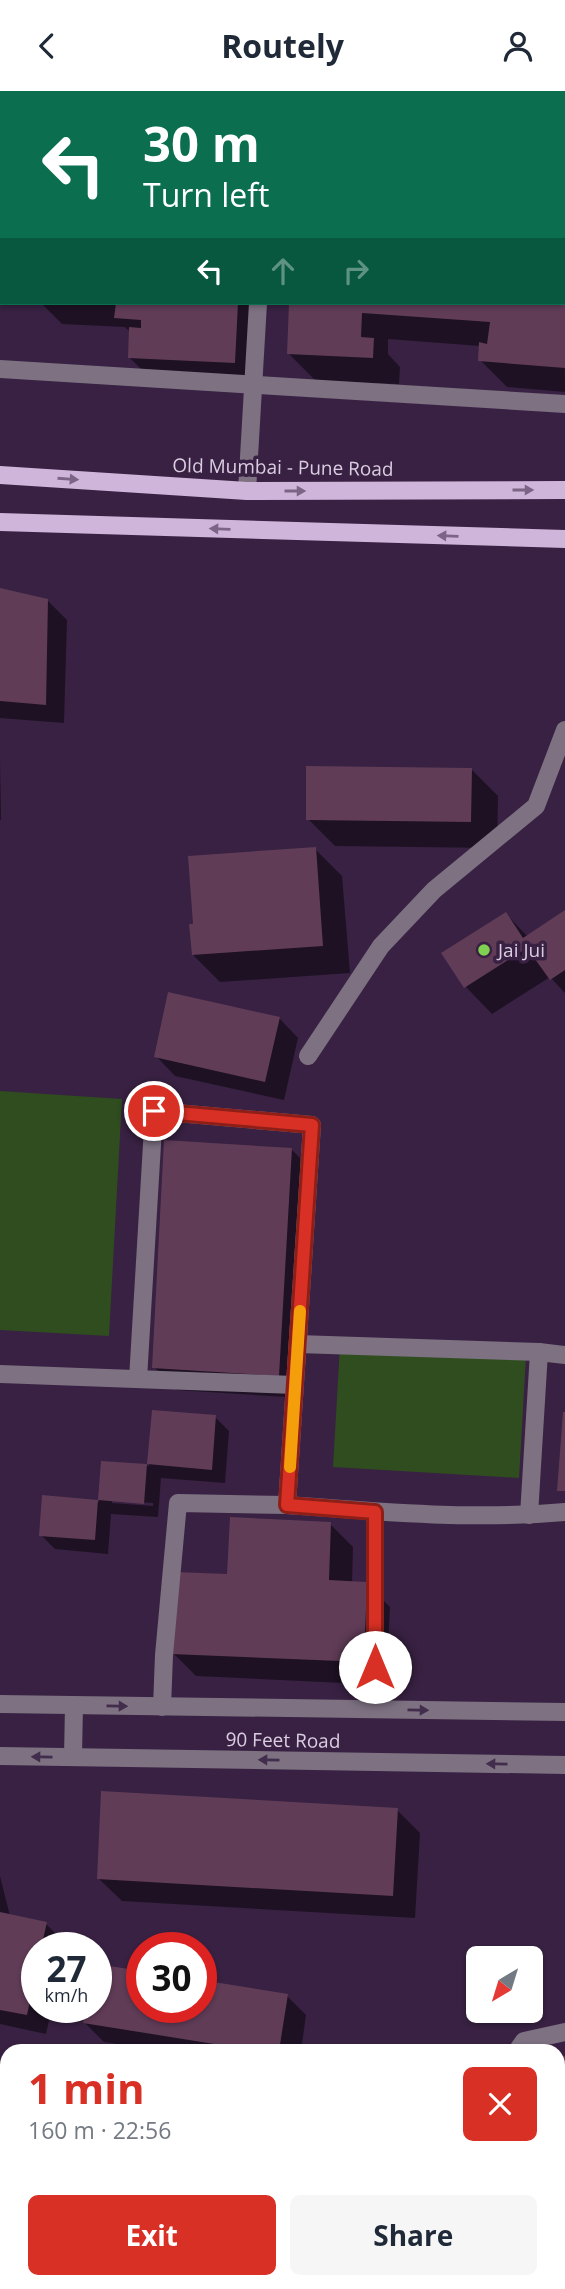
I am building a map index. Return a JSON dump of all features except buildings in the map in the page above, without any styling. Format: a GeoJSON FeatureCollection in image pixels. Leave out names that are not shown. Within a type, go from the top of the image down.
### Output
{"type":"FeatureCollection","features":[{"type":"Feature","properties":{"kind":"main road","name":"Old Mumbai - Pune Road"},"geometry":{"type":"LineString","coordinates":[[0,475],[247,491],[565,490]]}},
{"type":"Feature","properties":{"kind":"main road"},"geometry":{"type":"LineString","coordinates":[[0,522],[565,539]]}},
{"type":"Feature","properties":{"kind":"street"},"geometry":{"type":"LineString","coordinates":[[247,491],[258,305]]}},
{"type":"Feature","properties":{"kind":"street"},"geometry":{"type":"LineString","coordinates":[[0,369],[565,404]]}},
{"type":"Feature","properties":{"kind":"street"},"geometry":{"type":"LineString","coordinates":[[308,1056],[381,946],[433,890],[536,806],[565,730]]}},
{"type":"Feature","properties":{"kind":"street"},"geometry":{"type":"LineString","coordinates":[[138,1379],[154,1111],[312,1125],[287,1505]]}},
{"type":"Feature","properties":{"kind":"street"},"geometry":{"type":"LineString","coordinates":[[298,1344],[565,1355]]}},
{"type":"Feature","properties":{"kind":"street"},"geometry":{"type":"LineString","coordinates":[[529,1515],[539,1353]]}},
{"type":"Feature","properties":{"kind":"street"},"geometry":{"type":"LineString","coordinates":[[0,1374],[295,1385]]}},
{"type":"Feature","properties":{"kind":"street"},"geometry":{"type":"LineString","coordinates":[[162,1707],[178,1503],[287,1505],[375,1512],[529,1515],[565,1512]]}},
{"type":"Feature","properties":{"kind":"street"},"geometry":{"type":"LineString","coordinates":[[375,1512],[375,1667]]}},
{"type":"Feature","properties":{"kind":"street","name":"90 Feet Road"},"geometry":{"type":"LineString","coordinates":[[0,1704],[565,1712]]}},
{"type":"Feature","properties":{"kind":"street"},"geometry":{"type":"LineString","coordinates":[[73,1757],[74,1706]]}},
{"type":"Feature","properties":{"kind":"street","name":"90 Feet Road"},"geometry":{"type":"LineString","coordinates":[[0,1756],[565,1765]]}},
{"type":"Feature","properties":{"kind":"street"},"geometry":{"type":"LineString","coordinates":[[522,2044],[524,2041],[565,2032]]}},
{"type":"Feature","properties":{"kind":"green space"},"geometry":{"type":"Polygon","coordinates":[[[0,1091],[122,1099],[109,1336],[0,1330],[0,1091]]]}},
{"type":"Feature","properties":{"kind":"green space"},"geometry":{"type":"Polygon","coordinates":[[[340,1345],[526,1356],[519,1478],[333,1467],[340,1345]]]}},
{"type":"Feature","properties":{"kind":"slow traffic"},"geometry":{"type":"LineString","coordinates":[[290,1467],[300,1311]]}},
{"type":"Feature","properties":{"kind":"place","name":"Jai Jui"},"geometry":{"type":"Point","coordinates":[484,950]}},
{"type":"Feature","properties":{"kind":"route"},"geometry":{"type":"LineString","coordinates":[[154,1111],[312,1125],[287,1505],[375,1512],[375,1667]]}}]}
